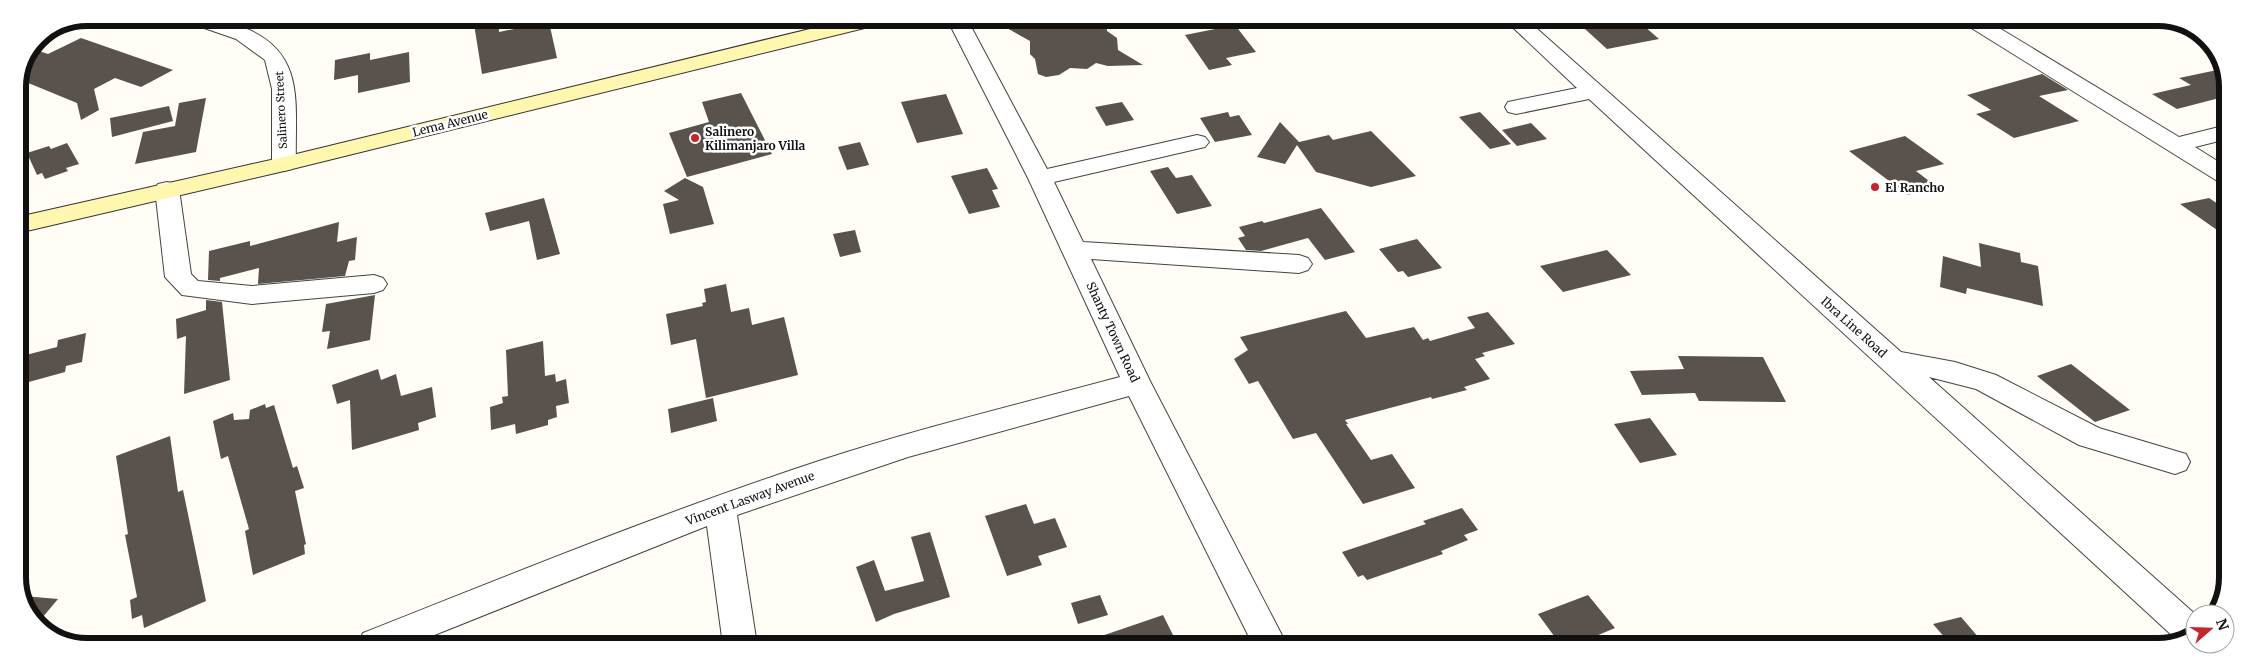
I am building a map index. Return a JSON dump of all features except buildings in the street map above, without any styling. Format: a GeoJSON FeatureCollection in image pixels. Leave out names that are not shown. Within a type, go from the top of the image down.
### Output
{"type":"FeatureCollection","features":[{"type":"Feature","properties":{"kind":"main road","name":"Lema Avenue"},"geometry":{"type":"LineString","coordinates":[[26,222],[284,164],[823,26]]}},
{"type":"Feature","properties":{"kind":"street","name":"Salinero Street"},"geometry":{"type":"LineString","coordinates":[[218,26],[243,34],[272,54],[279,65],[282,84],[284,164]]}},
{"type":"Feature","properties":{"kind":"street","name":"Shanty Town Road"},"geometry":{"type":"LineString","coordinates":[[961,26],[1040,178],[1137,383],[1266,638]]}},
{"type":"Feature","properties":{"kind":"street","name":"Ibra Line Road"},"geometry":{"type":"LineString","coordinates":[[1522,26],[2185,626]]}},
{"type":"Feature","properties":{"kind":"street"},"geometry":{"type":"LineString","coordinates":[[1982,26],[2219,172]]}},
{"type":"Feature","properties":{"kind":"street"},"geometry":{"type":"LineString","coordinates":[[1516,107],[1593,91]]}},
{"type":"Feature","properties":{"kind":"street"},"geometry":{"type":"LineString","coordinates":[[2175,145],[2219,134]]}},
{"type":"Feature","properties":{"kind":"street"},"geometry":{"type":"LineString","coordinates":[[1040,178],[1197,142]]}},
{"type":"Feature","properties":{"kind":"street"},"geometry":{"type":"LineString","coordinates":[[167,189],[178,277],[191,289],[252,295],[374,284]]}},
{"type":"Feature","properties":{"kind":"street"},"geometry":{"type":"LineString","coordinates":[[1074,250],[1299,264]]}},
{"type":"Feature","properties":{"kind":"street"},"geometry":{"type":"LineString","coordinates":[[1890,360],[1955,372],[1986,382],[2090,437],[2175,462]]}},
{"type":"Feature","properties":{"kind":"street","name":"Vincent Lasway Avenue"},"geometry":{"type":"LineString","coordinates":[[390,638],[720,508],[832,469],[937,437],[1137,383]]}},
{"type":"Feature","properties":{"kind":"street"},"geometry":{"type":"LineString","coordinates":[[720,508],[739,638]]}},
{"type":"Feature","properties":{"kind":"place","name":"Salinero Kilimanjaro Villa"},"geometry":{"type":"Point","coordinates":[695,138]}},
{"type":"Feature","properties":{"kind":"place","name":"El Rancho"},"geometry":{"type":"Point","coordinates":[1875,187]}}]}
